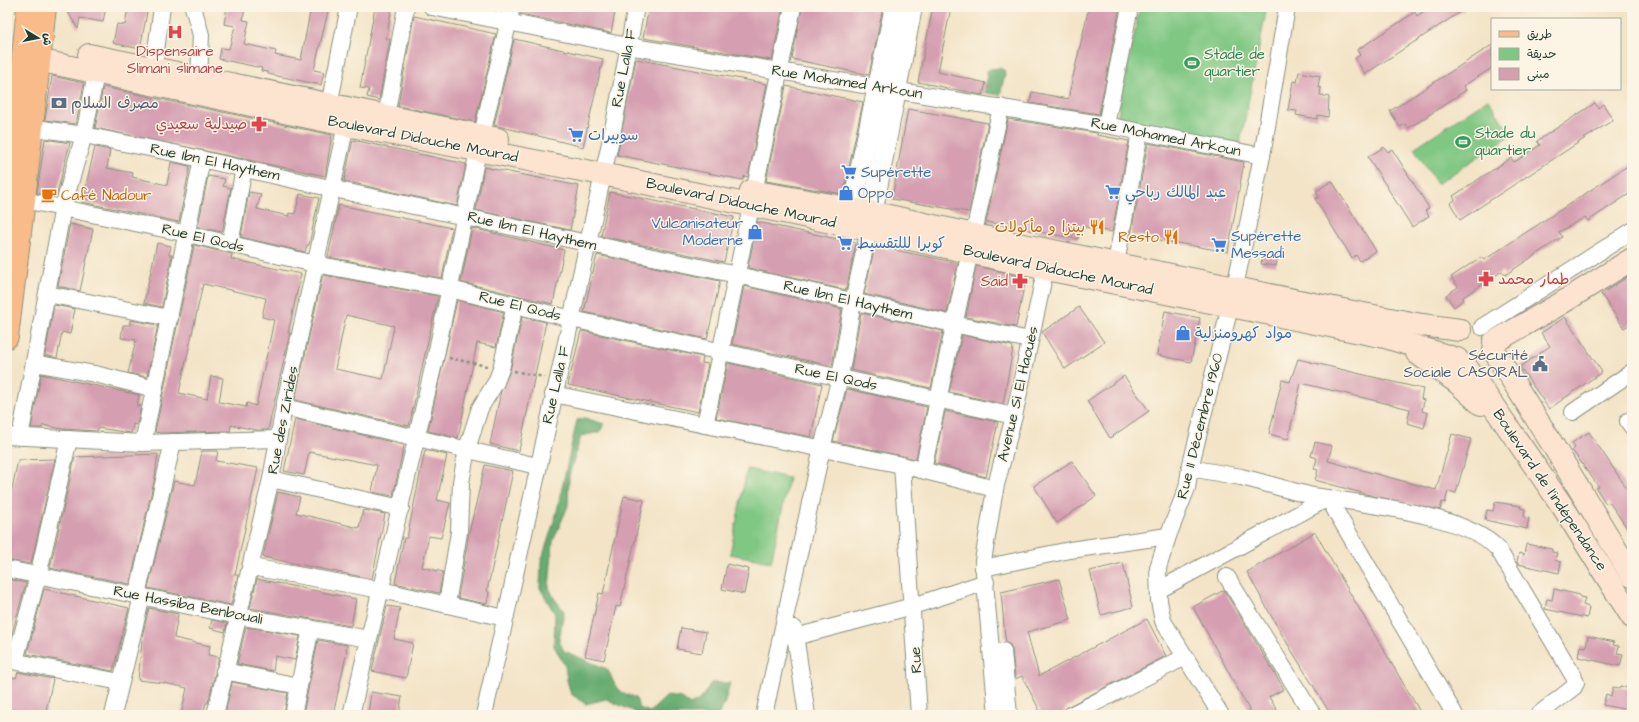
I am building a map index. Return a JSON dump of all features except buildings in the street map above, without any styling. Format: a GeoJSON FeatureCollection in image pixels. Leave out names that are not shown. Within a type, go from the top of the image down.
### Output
{"type":"FeatureCollection","features":[{"type":"Feature","properties":{"kind":"main road"},"geometry":{"type":"LineString","coordinates":[[28,7],[32,51]]}},
{"type":"Feature","properties":{"kind":"main road"},"geometry":{"type":"LineString","coordinates":[[7,332],[16,205],[18,124],[32,51],[45,7]]}},
{"type":"Feature","properties":{"kind":"main road","name":"Boulevard Didouche Mourad"},"geometry":{"type":"LineString","coordinates":[[32,51],[152,75],[334,117],[479,143],[754,199],[864,217],[972,243],[1232,297],[1398,340],[1461,362]]}},
{"type":"Feature","properties":{"kind":"main road","name":"Boulevard Didouche Mourad"},"geometry":{"type":"LineString","coordinates":[[152,75],[199,77],[334,117],[386,116],[479,143]]}},
{"type":"Feature","properties":{"kind":"main road"},"geometry":{"type":"LineString","coordinates":[[1490,340],[1560,304],[1632,259]]}},
{"type":"Feature","properties":{"kind":"main road","name":"Boulevard Didouche Mourad"},"geometry":{"type":"LineString","coordinates":[[1232,297],[1422,326],[1460,330]]}},
{"type":"Feature","properties":{"kind":"main road"},"geometry":{"type":"LineString","coordinates":[[1471,326],[1490,340],[1488,362],[1477,367],[1461,362],[1453,347],[1456,335],[1460,330],[1471,326]]}},
{"type":"Feature","properties":{"kind":"main road"},"geometry":{"type":"LineString","coordinates":[[1398,340],[1434,364],[1510,428]]}},
{"type":"Feature","properties":{"kind":"main road","name":"Boulevard de l'indépendance"},"geometry":{"type":"LineString","coordinates":[[1490,340],[1631,571]]}},
{"type":"Feature","properties":{"kind":"main road","name":"Boulevard de l'indépendance"},"geometry":{"type":"LineString","coordinates":[[1461,362],[1510,428],[1563,507],[1632,617]]}},
{"type":"Feature","properties":{"kind":"street"},"geometry":{"type":"LineString","coordinates":[[152,75],[162,7]]}},
{"type":"Feature","properties":{"kind":"street"},"geometry":{"type":"LineString","coordinates":[[193,7],[200,35],[199,77]]}},
{"type":"Feature","properties":{"kind":"street","name":"Rue des Zirides"},"geometry":{"type":"LineString","coordinates":[[215,715],[224,671],[251,567],[271,479],[284,407],[315,264],[334,189],[334,117],[349,7]]}},
{"type":"Feature","properties":{"kind":"street"},"geometry":{"type":"LineString","coordinates":[[386,116],[406,7]]}},
{"type":"Feature","properties":{"kind":"street","name":"Rue Mohamed Arkoun"},"geometry":{"type":"LineString","coordinates":[[432,7],[509,24],[628,46],[1106,125],[1262,156]]}},
{"type":"Feature","properties":{"kind":"street"},"geometry":{"type":"LineString","coordinates":[[351,715],[436,356],[466,216],[479,143],[512,7]]}},
{"type":"Feature","properties":{"kind":"street","name":"Rue Lalla F"},"geometry":{"type":"LineString","coordinates":[[484,715],[553,394],[572,319],[636,7]]}},
{"type":"Feature","properties":{"kind":"street"},"geometry":{"type":"LineString","coordinates":[[705,425],[754,199],[778,71],[793,7]]}},
{"type":"Feature","properties":{"kind":"street"},"geometry":{"type":"LineString","coordinates":[[764,715],[822,448],[840,377],[853,302],[864,217],[887,88],[895,7]]}},
{"type":"Feature","properties":{"kind":"street"},"geometry":{"type":"LineString","coordinates":[[887,88],[912,7]]}},
{"type":"Feature","properties":{"kind":"street"},"geometry":{"type":"LineString","coordinates":[[1106,125],[1130,7]]}},
{"type":"Feature","properties":{"kind":"street","name":"Rue 11 Décembre 1960"},"geometry":{"type":"LineString","coordinates":[[1221,715],[1163,621],[1158,590],[1158,568],[1168,536],[1187,488],[1190,468],[1232,297],[1262,156],[1287,7]]}},
{"type":"Feature","properties":{"kind":"street"},"geometry":{"type":"LineString","coordinates":[[98,64],[84,135],[63,207],[34,363],[13,436],[143,443],[278,439]]}},
{"type":"Feature","properties":{"kind":"street"},"geometry":{"type":"LineString","coordinates":[[923,470],[953,324],[1001,107]]}},
{"type":"Feature","properties":{"kind":"street","name":"Rue Ibn El Haythem"},"geometry":{"type":"LineString","coordinates":[[18,124],[84,135],[202,159],[1030,340]]}},
{"type":"Feature","properties":{"kind":"street"},"geometry":{"type":"LineString","coordinates":[[1114,272],[1140,132]]}},
{"type":"Feature","properties":{"kind":"street"},"geometry":{"type":"LineString","coordinates":[[143,443],[188,234],[202,159]]}},
{"type":"Feature","properties":{"kind":"street"},"geometry":{"type":"LineString","coordinates":[[230,244],[244,168]]}},
{"type":"Feature","properties":{"kind":"street","name":"Rue El Qods"},"geometry":{"type":"LineString","coordinates":[[16,205],[63,207],[188,234],[315,264],[450,289],[572,319],[938,398],[1014,416]]}},
{"type":"Feature","properties":{"kind":"street"},"geometry":{"type":"LineString","coordinates":[[1490,340],[1632,231]]}},
{"type":"Feature","properties":{"kind":"street","name":"Avenue Si El Haouès"},"geometry":{"type":"LineString","coordinates":[[997,715],[987,537],[995,489],[1014,416],[1048,259]]}},
{"type":"Feature","properties":{"kind":"street"},"geometry":{"type":"LineString","coordinates":[[47,294],[170,318]]}},
{"type":"Feature","properties":{"kind":"street"},"geometry":{"type":"LineString","coordinates":[[447,604],[459,532],[461,482],[467,449],[480,408],[496,382],[501,368],[515,305]]}},
{"type":"Feature","properties":{"kind":"street"},"geometry":{"type":"LineString","coordinates":[[34,363],[95,374],[155,389]]}},
{"type":"Feature","properties":{"kind":"street"},"geometry":{"type":"LineString","coordinates":[[1573,412],[1632,372]]}},
{"type":"Feature","properties":{"kind":"street"},"geometry":{"type":"LineString","coordinates":[[553,394],[902,465],[995,489]]}},
{"type":"Feature","properties":{"kind":"street"},"geometry":{"type":"LineString","coordinates":[[284,407],[537,466]]}},
{"type":"Feature","properties":{"kind":"street"},"geometry":{"type":"LineString","coordinates":[[69,439],[38,576],[11,660],[120,682]]}},
{"type":"Feature","properties":{"kind":"street"},"geometry":{"type":"LineString","coordinates":[[113,715],[173,442]]}},
{"type":"Feature","properties":{"kind":"street","name":"Rue"},"geometry":{"type":"LineString","coordinates":[[902,465],[919,715]]}},
{"type":"Feature","properties":{"kind":"street"},"geometry":{"type":"LineString","coordinates":[[1190,468],[1240,477],[1328,498],[1416,514],[1462,527],[1482,535],[1498,549],[1576,683],[1574,687],[1538,715]]}},
{"type":"Feature","properties":{"kind":"street"},"geometry":{"type":"LineString","coordinates":[[271,479],[401,508]]}},
{"type":"Feature","properties":{"kind":"street"},"geometry":{"type":"LineString","coordinates":[[1158,590],[1328,498]]}},
{"type":"Feature","properties":{"kind":"street"},"geometry":{"type":"LineString","coordinates":[[1328,498],[1455,715]]}},
{"type":"Feature","properties":{"kind":"street"},"geometry":{"type":"LineString","coordinates":[[795,637],[912,606],[988,572],[1070,550],[1168,536]]}},
{"type":"Feature","properties":{"kind":"street"},"geometry":{"type":"LineString","coordinates":[[251,567],[381,590],[505,618]]}},
{"type":"Feature","properties":{"kind":"street","name":"Rue Hassiba Benbouali"},"geometry":{"type":"LineString","coordinates":[[7,569],[238,616],[369,639]]}},
{"type":"Feature","properties":{"kind":"street","name":"Avenue Si El Haouès"},"geometry":{"type":"LineString","coordinates":[[988,572],[1009,715]]}},
{"type":"Feature","properties":{"kind":"street"},"geometry":{"type":"LineString","coordinates":[[1227,577],[1313,715]]}},
{"type":"Feature","properties":{"kind":"street"},"geometry":{"type":"LineString","coordinates":[[790,597],[807,715]]}},
{"type":"Feature","properties":{"kind":"street"},"geometry":{"type":"LineString","coordinates":[[294,715],[311,628]]}},
{"type":"Feature","properties":{"kind":"street"},"geometry":{"type":"LineString","coordinates":[[1071,715],[1185,657]]}},
{"type":"Feature","properties":{"kind":"street"},"geometry":{"type":"LineString","coordinates":[[224,671],[299,686]]}},
{"type":"Feature","properties":{"kind":"green space","name":"Stade de quartier"},"geometry":{"type":"Polygon","coordinates":[[[1140,7],[1267,7],[1240,144],[1117,119],[1140,7]]]}},
{"type":"Feature","properties":{"kind":"green space"},"geometry":{"type":"Polygon","coordinates":[[[999,68],[1004,70],[1005,74],[1000,95],[985,93],[987,71],[990,69],[999,68]]]}},
{"type":"Feature","properties":{"kind":"green space","name":"Stade du quartier"},"geometry":{"type":"Polygon","coordinates":[[[1488,99],[1511,135],[1437,184],[1414,148],[1488,99]]]}},
{"type":"Feature","properties":{"kind":"green space"},"geometry":{"type":"Polygon","coordinates":[[[585,418],[604,424],[600,432],[581,436],[569,475],[568,506],[553,541],[549,588],[554,598],[564,611],[559,641],[564,651],[607,669],[619,690],[636,698],[639,708],[650,712],[667,696],[681,698],[690,705],[701,699],[711,683],[730,683],[724,705],[718,715],[642,715],[606,699],[586,704],[571,694],[565,666],[554,646],[555,614],[540,588],[541,562],[556,515],[577,420],[585,418]]]}},
{"type":"Feature","properties":{"kind":"green space"},"geometry":{"type":"Polygon","coordinates":[[[747,469],[789,478],[771,562],[730,554],[747,469]]]}},
{"type":"Feature","properties":{"kind":"place","name":"Dispensaire Slimani slimane"},"geometry":{"type":"Point","coordinates":[175,32]}},
{"type":"Feature","properties":{"kind":"place","name":"Stade de quartier"},"geometry":{"type":"Point","coordinates":[1192,63]}},
{"type":"Feature","properties":{"kind":"place","name":"مصرف السلام"},"geometry":{"type":"Point","coordinates":[59,103]}},
{"type":"Feature","properties":{"kind":"place","name":"صيدلية سعيدي"},"geometry":{"type":"Point","coordinates":[259,124]}},
{"type":"Feature","properties":{"kind":"place","name":"سوبيرات"},"geometry":{"type":"Point","coordinates":[576,135]}},
{"type":"Feature","properties":{"kind":"place","name":"Stade du quartier"},"geometry":{"type":"Point","coordinates":[1463,142]}},
{"type":"Feature","properties":{"kind":"place","name":"Supérette"},"geometry":{"type":"Point","coordinates":[849,172]}},
{"type":"Feature","properties":{"kind":"place","name":"عبد المالك رباحي"},"geometry":{"type":"Point","coordinates":[1113,192]}},
{"type":"Feature","properties":{"kind":"place","name":"Oppo"},"geometry":{"type":"Point","coordinates":[846,193]}},
{"type":"Feature","properties":{"kind":"place","name":"Café Nadour"},"geometry":{"type":"Point","coordinates":[49,195]}},
{"type":"Feature","properties":{"kind":"place","name":"بيتزا و مأكولات"},"geometry":{"type":"Point","coordinates":[1097,227]}},
{"type":"Feature","properties":{"kind":"place","name":"Vulcanisateur Moderne"},"geometry":{"type":"Point","coordinates":[755,232]}},
{"type":"Feature","properties":{"kind":"place","name":"Resto"},"geometry":{"type":"Point","coordinates":[1171,237]}},
{"type":"Feature","properties":{"kind":"place","name":"كوبرا لللتقسيط"},"geometry":{"type":"Point","coordinates":[845,243]}},
{"type":"Feature","properties":{"kind":"place","name":"Supérette Messadi"},"geometry":{"type":"Point","coordinates":[1219,245]}},
{"type":"Feature","properties":{"kind":"place","name":"طمار محمد"},"geometry":{"type":"Point","coordinates":[1486,279]}},
{"type":"Feature","properties":{"kind":"place","name":"Said"},"geometry":{"type":"Point","coordinates":[1020,281]}},
{"type":"Feature","properties":{"kind":"place","name":"مواد كهرومنزلية"},"geometry":{"type":"Point","coordinates":[1183,333]}},
{"type":"Feature","properties":{"kind":"place","name":"Sécurité Sociale CASORAL"},"geometry":{"type":"Point","coordinates":[1540,364]}}]}
